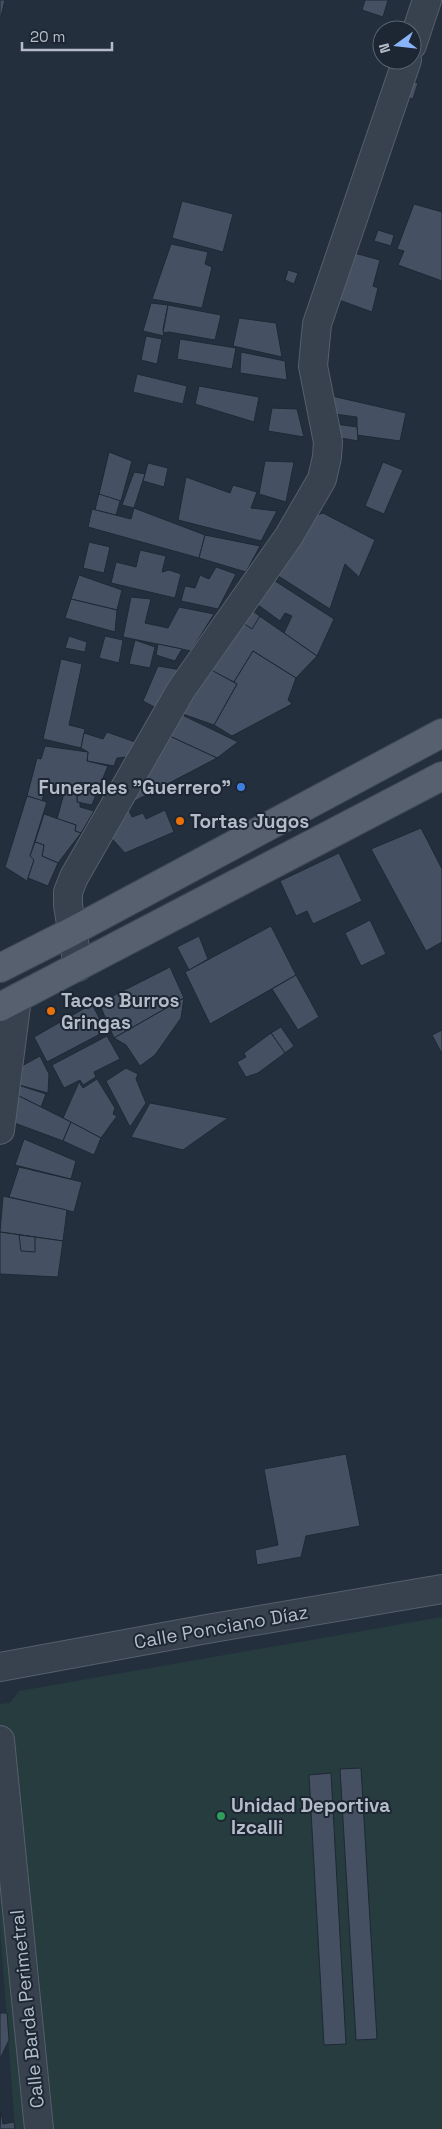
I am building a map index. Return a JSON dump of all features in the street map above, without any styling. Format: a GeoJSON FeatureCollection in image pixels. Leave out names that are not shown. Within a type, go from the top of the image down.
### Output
{"type":"FeatureCollection","features":[{"type":"Feature","properties":{"kind":"main road"},"geometry":{"type":"LineString","coordinates":[[0,968],[71,932],[442,733]]}},
{"type":"Feature","properties":{"kind":"main road"},"geometry":{"type":"LineString","coordinates":[[9,1003],[442,776]]}},
{"type":"Feature","properties":{"kind":"street"},"geometry":{"type":"LineString","coordinates":[[420,20],[427,0]]}},
{"type":"Feature","properties":{"kind":"street"},"geometry":{"type":"LineString","coordinates":[[78,967],[71,932],[68,892],[74,877],[181,690],[289,536],[322,479],[328,457],[328,442],[313,366],[317,324],[404,70]]}},
{"type":"Feature","properties":{"kind":"street"},"geometry":{"type":"LineString","coordinates":[[0,1130],[9,1003]]}},
{"type":"Feature","properties":{"kind":"street","name":"Calle Ponciano Díaz"},"geometry":{"type":"LineString","coordinates":[[0,1667],[217,1627],[442,1589]]}},
{"type":"Feature","properties":{"kind":"street","name":"Calle Barda Perimetral"},"geometry":{"type":"LineString","coordinates":[[0,1740],[39,2129]]}},
{"type":"Feature","properties":{"kind":"green space","name":"Unidad Deportiva Izcalli"},"geometry":{"type":"Polygon","coordinates":[[[442,1617],[442,2129],[15,2129],[0,1928],[0,1704],[10,1703],[19,1691],[442,1617]]]}},
{"type":"Feature","properties":{"kind":"building"},"geometry":{"type":"Polygon","coordinates":[[[0,0],[5,0],[1,17],[0,17],[0,0]]]}},
{"type":"Feature","properties":{"kind":"building"},"geometry":{"type":"Polygon","coordinates":[[[365,0],[388,0],[383,17],[362,10],[365,0]]]}},
{"type":"Feature","properties":{"kind":"building"},"geometry":{"type":"Polygon","coordinates":[[[409,80],[418,83],[413,99],[404,96],[409,80]]]}},
{"type":"Feature","properties":{"kind":"building"},"geometry":{"type":"Polygon","coordinates":[[[182,201],[233,214],[223,252],[172,238],[182,201]]]}},
{"type":"Feature","properties":{"kind":"building"},"geometry":{"type":"Polygon","coordinates":[[[414,204],[442,212],[442,281],[398,265],[404,251],[397,249],[414,204]]]}},
{"type":"Feature","properties":{"kind":"building"},"geometry":{"type":"Polygon","coordinates":[[[378,230],[394,235],[391,246],[374,241],[378,230]]]}},
{"type":"Feature","properties":{"kind":"building"},"geometry":{"type":"Polygon","coordinates":[[[171,244],[208,252],[205,264],[212,267],[202,308],[152,299],[171,244]]]}},
{"type":"Feature","properties":{"kind":"building"},"geometry":{"type":"Polygon","coordinates":[[[347,251],[380,260],[373,286],[378,288],[372,312],[331,297],[347,251]]]}},
{"type":"Feature","properties":{"kind":"building"},"geometry":{"type":"Polygon","coordinates":[[[288,270],[298,273],[294,284],[285,280],[288,270]]]}},
{"type":"Feature","properties":{"kind":"building"},"geometry":{"type":"Polygon","coordinates":[[[151,303],[168,305],[163,329],[164,336],[143,331],[151,303]]]}},
{"type":"Feature","properties":{"kind":"building"},"geometry":{"type":"Polygon","coordinates":[[[168,305],[221,315],[215,340],[169,332],[163,333],[168,305]]]}},
{"type":"Feature","properties":{"kind":"building"},"geometry":{"type":"Polygon","coordinates":[[[239,318],[276,323],[282,357],[233,346],[239,318]]]}},
{"type":"Feature","properties":{"kind":"building"},"geometry":{"type":"Polygon","coordinates":[[[146,336],[162,339],[157,364],[141,360],[146,336]]]}},
{"type":"Feature","properties":{"kind":"building"},"geometry":{"type":"Polygon","coordinates":[[[180,339],[236,348],[232,369],[177,359],[180,339]]]}},
{"type":"Feature","properties":{"kind":"building"},"geometry":{"type":"Polygon","coordinates":[[[241,352],[285,361],[287,380],[240,373],[241,352]]]}},
{"type":"Feature","properties":{"kind":"building"},"geometry":{"type":"Polygon","coordinates":[[[137,374],[187,386],[183,404],[133,392],[137,374]]]}},
{"type":"Feature","properties":{"kind":"building"},"geometry":{"type":"Polygon","coordinates":[[[199,386],[259,397],[254,422],[195,404],[199,386]]]}},
{"type":"Feature","properties":{"kind":"building"},"geometry":{"type":"Polygon","coordinates":[[[332,396],[406,413],[400,441],[357,435],[357,417],[334,414],[332,396]]]}},
{"type":"Feature","properties":{"kind":"building"},"geometry":{"type":"Polygon","coordinates":[[[272,408],[297,409],[304,437],[268,431],[272,408]]]}},
{"type":"Feature","properties":{"kind":"building"},"geometry":{"type":"Polygon","coordinates":[[[336,424],[357,427],[358,441],[335,437],[336,424]]]}},
{"type":"Feature","properties":{"kind":"building"},"geometry":{"type":"Polygon","coordinates":[[[109,452],[132,461],[116,515],[95,510],[109,452]]]}},
{"type":"Feature","properties":{"kind":"building"},"geometry":{"type":"Polygon","coordinates":[[[109,452],[132,461],[121,501],[99,494],[109,452]]]}},
{"type":"Feature","properties":{"kind":"building"},"geometry":{"type":"Polygon","coordinates":[[[265,461],[294,462],[286,502],[259,494],[265,461]]]}},
{"type":"Feature","properties":{"kind":"building"},"geometry":{"type":"Polygon","coordinates":[[[383,462],[403,470],[384,514],[365,506],[383,462]]]}},
{"type":"Feature","properties":{"kind":"building"},"geometry":{"type":"Polygon","coordinates":[[[148,463],[168,468],[164,487],[143,481],[148,463]]]}},
{"type":"Feature","properties":{"kind":"building"},"geometry":{"type":"Polygon","coordinates":[[[134,472],[145,474],[134,508],[122,505],[134,472]]]}},
{"type":"Feature","properties":{"kind":"building"},"geometry":{"type":"Polygon","coordinates":[[[186,477],[230,493],[233,485],[257,492],[251,508],[277,511],[261,541],[178,520],[186,477]]]}},
{"type":"Feature","properties":{"kind":"building"},"geometry":{"type":"Polygon","coordinates":[[[134,508],[205,535],[199,558],[88,527],[92,509],[131,519],[134,508]]]}},
{"type":"Feature","properties":{"kind":"building"},"geometry":{"type":"Polygon","coordinates":[[[323,513],[375,540],[359,577],[345,564],[330,609],[269,570],[308,518],[323,513]]]}},
{"type":"Feature","properties":{"kind":"building"},"geometry":{"type":"Polygon","coordinates":[[[205,535],[260,546],[246,572],[199,558],[205,535]]]}},
{"type":"Feature","properties":{"kind":"building"},"geometry":{"type":"Polygon","coordinates":[[[89,542],[110,547],[104,573],[83,568],[89,542]]]}},
{"type":"Feature","properties":{"kind":"building"},"geometry":{"type":"Polygon","coordinates":[[[140,550],[166,556],[162,572],[169,570],[181,574],[175,598],[111,583],[116,562],[136,567],[140,550]]]}},
{"type":"Feature","properties":{"kind":"building"},"geometry":{"type":"Polygon","coordinates":[[[216,567],[236,574],[218,609],[181,601],[185,586],[195,588],[200,575],[209,579],[216,567]]]}},
{"type":"Feature","properties":{"kind":"building"},"geometry":{"type":"Polygon","coordinates":[[[79,575],[122,590],[117,610],[71,599],[79,575]]]}},
{"type":"Feature","properties":{"kind":"building"},"geometry":{"type":"Polygon","coordinates":[[[272,579],[334,619],[317,656],[284,633],[292,616],[285,613],[280,621],[254,602],[272,579]]]}},
{"type":"Feature","properties":{"kind":"building"},"geometry":{"type":"Polygon","coordinates":[[[131,597],[151,599],[145,623],[168,628],[179,607],[214,614],[191,651],[123,637],[131,597]]]}},
{"type":"Feature","properties":{"kind":"building"},"geometry":{"type":"Polygon","coordinates":[[[71,599],[117,610],[115,632],[65,618],[71,599]]]}},
{"type":"Feature","properties":{"kind":"building"},"geometry":{"type":"Polygon","coordinates":[[[248,608],[317,656],[296,678],[253,651],[234,682],[210,670],[248,608]]]}},
{"type":"Feature","properties":{"kind":"building"},"geometry":{"type":"Polygon","coordinates":[[[248,608],[260,616],[252,629],[240,621],[248,608]]]}},
{"type":"Feature","properties":{"kind":"building"},"geometry":{"type":"Polygon","coordinates":[[[69,636],[87,642],[85,652],[65,648],[69,636]]]}},
{"type":"Feature","properties":{"kind":"building"},"geometry":{"type":"Polygon","coordinates":[[[105,636],[123,640],[119,663],[99,658],[105,636]]]}},
{"type":"Feature","properties":{"kind":"building"},"geometry":{"type":"Polygon","coordinates":[[[135,640],[155,647],[150,668],[129,664],[135,640]]]}},
{"type":"Feature","properties":{"kind":"building"},"geometry":{"type":"Polygon","coordinates":[[[158,644],[182,649],[175,661],[156,655],[158,644]]]}},
{"type":"Feature","properties":{"kind":"building"},"geometry":{"type":"Polygon","coordinates":[[[253,651],[296,678],[288,700],[292,704],[232,736],[214,725],[237,684],[234,682],[253,651]]]}},
{"type":"Feature","properties":{"kind":"building"},"geometry":{"type":"Polygon","coordinates":[[[61,659],[82,664],[69,725],[85,729],[81,748],[43,739],[61,659]]]}},
{"type":"Feature","properties":{"kind":"building"},"geometry":{"type":"Polygon","coordinates":[[[158,666],[181,670],[156,708],[143,701],[158,666]]]}},
{"type":"Feature","properties":{"kind":"building"},"geometry":{"type":"Polygon","coordinates":[[[204,666],[237,684],[214,725],[174,711],[204,666]]]}},
{"type":"Feature","properties":{"kind":"building"},"geometry":{"type":"Polygon","coordinates":[[[174,711],[238,742],[217,758],[163,733],[174,711]]]}},
{"type":"Feature","properties":{"kind":"building"},"geometry":{"type":"Polygon","coordinates":[[[107,732],[135,742],[127,757],[117,758],[114,766],[87,761],[88,752],[81,748],[84,733],[103,739],[107,732]]]}},
{"type":"Feature","properties":{"kind":"building"},"geometry":{"type":"Polygon","coordinates":[[[163,733],[217,758],[133,802],[127,796],[163,733]]]}},
{"type":"Feature","properties":{"kind":"building"},"geometry":{"type":"Polygon","coordinates":[[[45,746],[88,752],[87,761],[108,766],[97,792],[81,782],[77,787],[46,785],[42,801],[27,796],[37,758],[41,759],[45,746]]]}},
{"type":"Feature","properties":{"kind":"building"},"geometry":{"type":"Polygon","coordinates":[[[81,782],[97,792],[92,805],[77,802],[77,787],[81,782]]]}},
{"type":"Feature","properties":{"kind":"building"},"geometry":{"type":"Polygon","coordinates":[[[66,786],[77,787],[77,802],[80,803],[80,807],[94,811],[81,833],[75,831],[76,825],[57,819],[66,786]]]}},
{"type":"Feature","properties":{"kind":"building"},"geometry":{"type":"Polygon","coordinates":[[[27,796],[47,802],[30,856],[34,860],[27,881],[5,867],[27,796]]]}},
{"type":"Feature","properties":{"kind":"building"},"geometry":{"type":"Polygon","coordinates":[[[124,800],[132,817],[143,813],[146,819],[165,810],[174,832],[125,853],[104,830],[124,800]]]}},
{"type":"Feature","properties":{"kind":"building"},"geometry":{"type":"Polygon","coordinates":[[[44,814],[76,825],[75,831],[81,833],[58,863],[42,856],[44,845],[35,842],[44,814]]]}},
{"type":"Feature","properties":{"kind":"building"},"geometry":{"type":"Polygon","coordinates":[[[421,828],[442,869],[442,942],[426,951],[371,849],[421,828]]]}},
{"type":"Feature","properties":{"kind":"building"},"geometry":{"type":"Polygon","coordinates":[[[35,842],[44,845],[42,856],[58,863],[48,886],[28,878],[34,860],[30,856],[35,842]]]}},
{"type":"Feature","properties":{"kind":"building"},"geometry":{"type":"Polygon","coordinates":[[[339,853],[362,901],[313,924],[307,911],[296,916],[280,881],[339,853]]]}},
{"type":"Feature","properties":{"kind":"building"},"geometry":{"type":"Polygon","coordinates":[[[370,920],[386,954],[361,966],[345,933],[370,920]]]}},
{"type":"Feature","properties":{"kind":"building"},"geometry":{"type":"Polygon","coordinates":[[[271,926],[296,975],[210,1024],[185,972],[271,926]]]}},
{"type":"Feature","properties":{"kind":"building"},"geometry":{"type":"Polygon","coordinates":[[[199,936],[208,959],[189,970],[177,947],[199,936]]]}},
{"type":"Feature","properties":{"kind":"building"},"geometry":{"type":"Polygon","coordinates":[[[170,967],[184,998],[114,1038],[99,1003],[170,967]]]}},
{"type":"Feature","properties":{"kind":"building"},"geometry":{"type":"Polygon","coordinates":[[[296,975],[319,1017],[298,1030],[272,989],[296,975]]]}},
{"type":"Feature","properties":{"kind":"building"},"geometry":{"type":"Polygon","coordinates":[[[184,998],[181,1018],[155,1055],[140,1066],[126,1045],[114,1038],[184,998]]]}},
{"type":"Feature","properties":{"kind":"building"},"geometry":{"type":"Polygon","coordinates":[[[92,1004],[106,1031],[47,1062],[34,1037],[92,1004]]]}},
{"type":"Feature","properties":{"kind":"building"},"geometry":{"type":"Polygon","coordinates":[[[281,1027],[294,1046],[285,1053],[271,1033],[281,1027]]]}},
{"type":"Feature","properties":{"kind":"building"},"geometry":{"type":"Polygon","coordinates":[[[442,1030],[442,1054],[432,1035],[442,1030]]]}},
{"type":"Feature","properties":{"kind":"building"},"geometry":{"type":"Polygon","coordinates":[[[271,1033],[285,1053],[258,1073],[246,1077],[237,1062],[246,1057],[244,1053],[271,1033]]]}},
{"type":"Feature","properties":{"kind":"building"},"geometry":{"type":"Polygon","coordinates":[[[107,1036],[120,1059],[94,1072],[96,1077],[83,1085],[80,1080],[64,1088],[52,1065],[107,1036]]]}},
{"type":"Feature","properties":{"kind":"building"},"geometry":{"type":"Polygon","coordinates":[[[40,1056],[49,1074],[48,1093],[19,1085],[20,1067],[40,1056]]]}},
{"type":"Feature","properties":{"kind":"building"},"geometry":{"type":"Polygon","coordinates":[[[126,1068],[138,1074],[136,1079],[146,1103],[130,1127],[106,1081],[126,1068]]]}},
{"type":"Feature","properties":{"kind":"building"},"geometry":{"type":"Polygon","coordinates":[[[97,1079],[115,1108],[113,1114],[117,1116],[101,1138],[63,1118],[79,1082],[83,1088],[97,1079]]]}},
{"type":"Feature","properties":{"kind":"building"},"geometry":{"type":"Polygon","coordinates":[[[15,1084],[46,1094],[41,1107],[11,1092],[15,1084]]]}},
{"type":"Feature","properties":{"kind":"building"},"geometry":{"type":"Polygon","coordinates":[[[11,1092],[71,1122],[63,1141],[9,1121],[11,1092]]]}},
{"type":"Feature","properties":{"kind":"building"},"geometry":{"type":"Polygon","coordinates":[[[150,1103],[228,1118],[183,1150],[131,1137],[150,1103]]]}},
{"type":"Feature","properties":{"kind":"building"},"geometry":{"type":"Polygon","coordinates":[[[71,1122],[101,1138],[94,1155],[63,1141],[71,1122]]]}},
{"type":"Feature","properties":{"kind":"building"},"geometry":{"type":"Polygon","coordinates":[[[24,1139],[76,1161],[71,1179],[15,1165],[24,1139]]]}},
{"type":"Feature","properties":{"kind":"building"},"geometry":{"type":"Polygon","coordinates":[[[19,1167],[82,1182],[74,1212],[9,1197],[19,1167]]]}},
{"type":"Feature","properties":{"kind":"building"},"geometry":{"type":"Polygon","coordinates":[[[3,1196],[67,1210],[63,1241],[0,1232],[3,1196]]]}},
{"type":"Feature","properties":{"kind":"building"},"geometry":{"type":"Polygon","coordinates":[[[0,1232],[63,1241],[58,1277],[0,1274],[0,1232]]]}},
{"type":"Feature","properties":{"kind":"building"},"geometry":{"type":"Polygon","coordinates":[[[19,1235],[35,1237],[35,1252],[21,1251],[19,1235]]]}},
{"type":"Feature","properties":{"kind":"building"},"geometry":{"type":"Polygon","coordinates":[[[346,1454],[360,1526],[306,1536],[301,1557],[257,1565],[255,1550],[278,1545],[264,1469],[346,1454]]]}},
{"type":"Feature","properties":{"kind":"building"},"geometry":{"type":"Polygon","coordinates":[[[361,1768],[377,2039],[356,2040],[340,1769],[361,1768]]]}},
{"type":"Feature","properties":{"kind":"building"},"geometry":{"type":"Polygon","coordinates":[[[331,1773],[346,2044],[324,2045],[309,1775],[331,1773]]]}},
{"type":"Feature","properties":{"kind":"building"},"geometry":{"type":"Polygon","coordinates":[[[0,2013],[7,2013],[9,2040],[0,2059],[0,2013]]]}},
{"type":"Feature","properties":{"kind":"building"},"geometry":{"type":"Polygon","coordinates":[[[1,2111],[3,2124],[14,2122],[15,2129],[0,2129],[1,2111]]]}},
{"type":"Feature","properties":{"kind":"place","name":"Funerales \"Guerrero\""},"geometry":{"type":"Point","coordinates":[241,787]}},
{"type":"Feature","properties":{"kind":"place","name":"Tortas Jugos"},"geometry":{"type":"Point","coordinates":[180,821]}},
{"type":"Feature","properties":{"kind":"place","name":"Tacos Burros Gringas"},"geometry":{"type":"Point","coordinates":[51,1011]}},
{"type":"Feature","properties":{"kind":"place","name":"Unidad Deportiva Izcalli"},"geometry":{"type":"Point","coordinates":[221,1816]}}]}
